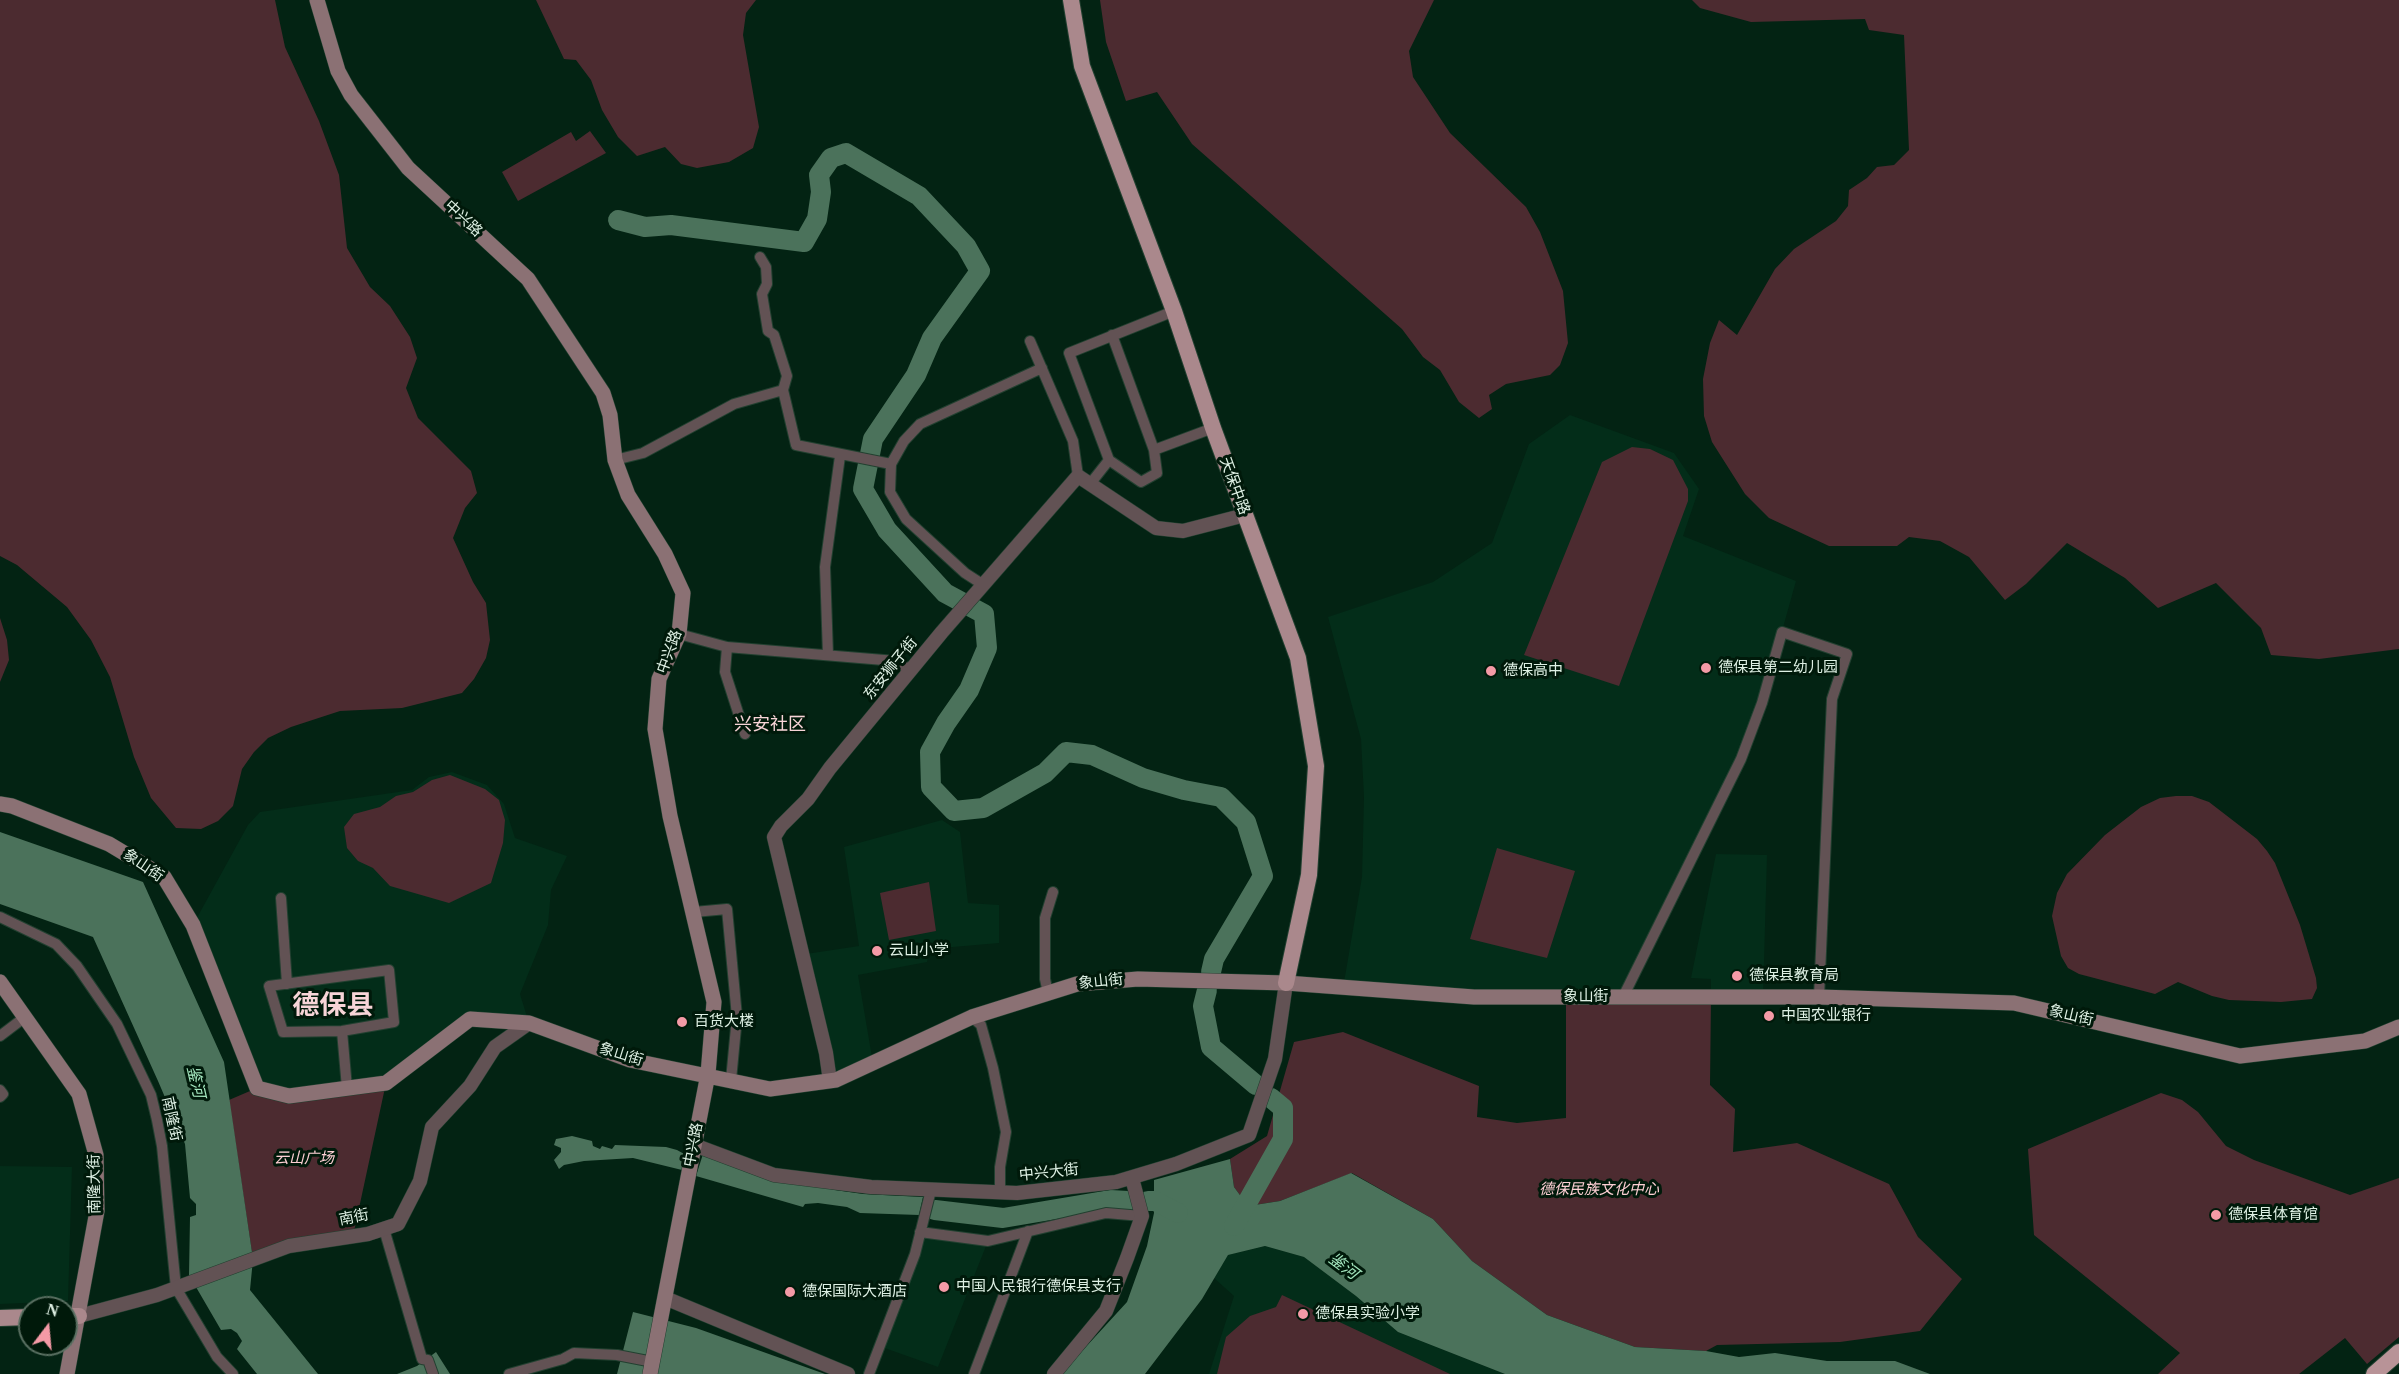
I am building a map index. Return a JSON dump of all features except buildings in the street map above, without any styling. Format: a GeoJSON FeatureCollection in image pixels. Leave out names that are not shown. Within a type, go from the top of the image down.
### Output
{"type":"FeatureCollection","features":[{"type":"Feature","properties":{"kind":"highway"},"geometry":{"type":"LineString","coordinates":[[2374,1374],[2399,1352]]}},
{"type":"Feature","properties":{"kind":"main road","name":"中兴路"},"geometry":{"type":"LineString","coordinates":[[317,0],[338,71],[351,95],[408,168],[528,279],[603,393],[610,415],[615,460],[628,495],[665,554],[683,593],[679,634],[659,679],[655,729],[670,816],[714,1002],[708,1074],[652,1368]]}},
{"type":"Feature","properties":{"kind":"main road","name":"天保中路"},"geometry":{"type":"LineString","coordinates":[[1071,0],[1082,66],[1174,311],[1213,428],[1298,658],[1316,766],[1309,875],[1286,984]]}},
{"type":"Feature","properties":{"kind":"main road","name":"象山街"},"geometry":{"type":"LineString","coordinates":[[0,804],[12,806],[109,843],[164,877],[193,925],[257,1088],[289,1096],[387,1083],[470,1019],[529,1023],[630,1060],[708,1074],[770,1089],[830,1081],[972,1017],[1077,984],[1138,979],[1286,984],[1474,997],[1819,998],[2014,1003],[2240,1056],[2365,1041],[2399,1028]]}},
{"type":"Feature","properties":{"kind":"main road","name":"南隆大街"},"geometry":{"type":"LineString","coordinates":[[0,982],[79,1094],[96,1155],[97,1211],[78,1296]]}},
{"type":"Feature","properties":{"kind":"main road"},"geometry":{"type":"LineString","coordinates":[[0,1318],[18,1317]]}},
{"type":"Feature","properties":{"kind":"main road","name":"南隆大街"},"geometry":{"type":"LineString","coordinates":[[67,1374],[69,1356]]}},
{"type":"Feature","properties":{"kind":"street"},"geometry":{"type":"LineString","coordinates":[[760,257],[766,267],[767,284],[762,294],[768,332],[774,335],[787,376],[783,390],[796,446],[891,464]]}},
{"type":"Feature","properties":{"kind":"street"},"geometry":{"type":"LineString","coordinates":[[1112,334],[1154,450],[1157,473],[1141,482],[1108,460],[1069,353],[1112,334],[1174,311]]}},
{"type":"Feature","properties":{"kind":"street"},"geometry":{"type":"LineString","coordinates":[[1030,340],[1073,441],[1084,480],[1156,528],[1183,531],[1245,515]]}},
{"type":"Feature","properties":{"kind":"street"},"geometry":{"type":"LineString","coordinates":[[982,584],[965,573],[906,519],[890,492],[891,464],[904,441],[920,424],[1042,368]]}},
{"type":"Feature","properties":{"kind":"street"},"geometry":{"type":"LineString","coordinates":[[615,460],[643,453],[734,404],[783,390]]}},
{"type":"Feature","properties":{"kind":"street"},"geometry":{"type":"LineString","coordinates":[[1154,450],[1213,428]]}},
{"type":"Feature","properties":{"kind":"street"},"geometry":{"type":"LineString","coordinates":[[828,655],[825,567],[840,456]]}},
{"type":"Feature","properties":{"kind":"street"},"geometry":{"type":"LineString","coordinates":[[1084,480],[1108,460]]}},
{"type":"Feature","properties":{"kind":"street","name":"东安狮子街"},"geometry":{"type":"LineString","coordinates":[[830,1081],[826,1053],[774,837],[982,584],[1084,480]]}},
{"type":"Feature","properties":{"kind":"street"},"geometry":{"type":"LineString","coordinates":[[1623,997],[1741,759],[1762,703],[1782,632],[1847,654],[1832,699],[1819,998]]}},
{"type":"Feature","properties":{"kind":"street"},"geometry":{"type":"LineString","coordinates":[[679,634],[726,647],[896,661],[911,671]]}},
{"type":"Feature","properties":{"kind":"street"},"geometry":{"type":"LineString","coordinates":[[726,647],[725,672],[745,734]]}},
{"type":"Feature","properties":{"kind":"street"},"geometry":{"type":"LineString","coordinates":[[1048,993],[1045,979],[1045,918],[1053,892]]}},
{"type":"Feature","properties":{"kind":"street"},"geometry":{"type":"LineString","coordinates":[[281,898],[287,984]]}},
{"type":"Feature","properties":{"kind":"street"},"geometry":{"type":"LineString","coordinates":[[694,912],[727,909],[737,1017],[731,1080]]}},
{"type":"Feature","properties":{"kind":"street","name":"南隆街"},"geometry":{"type":"LineString","coordinates":[[0,917],[56,944],[77,966],[117,1024],[140,1069],[151,1095],[162,1146],[176,1288],[217,1357],[233,1374]]}},
{"type":"Feature","properties":{"kind":"street"},"geometry":{"type":"LineString","coordinates":[[389,970],[394,1022],[342,1031],[283,1032],[269,986],[287,984],[389,970]]}},
{"type":"Feature","properties":{"kind":"street","name":"中兴大街"},"geometry":{"type":"LineString","coordinates":[[694,1145],[774,1175],[871,1187],[1000,1192],[1083,1186],[1132,1178],[1249,1136],[1275,1059],[1286,984]]}},
{"type":"Feature","properties":{"kind":"street"},"geometry":{"type":"LineString","coordinates":[[0,1036],[25,1017]]}},
{"type":"Feature","properties":{"kind":"street"},"geometry":{"type":"LineString","coordinates":[[972,1017],[981,1025],[993,1068],[1005,1132],[1000,1167],[1000,1192]]}},
{"type":"Feature","properties":{"kind":"street","name":"南街"},"geometry":{"type":"LineString","coordinates":[[78,1315],[176,1288],[289,1246],[368,1234],[398,1224],[420,1181],[432,1127],[470,1086],[495,1047],[529,1023]]}},
{"type":"Feature","properties":{"kind":"street"},"geometry":{"type":"LineString","coordinates":[[342,1031],[347,1088]]}},
{"type":"Feature","properties":{"kind":"street"},"geometry":{"type":"LineString","coordinates":[[0,1090],[3,1094],[0,1097]]}},
{"type":"Feature","properties":{"kind":"street"},"geometry":{"type":"LineString","coordinates":[[1054,1374],[1106,1311],[1142,1216],[1132,1178]]}},
{"type":"Feature","properties":{"kind":"street"},"geometry":{"type":"LineString","coordinates":[[869,1374],[915,1254],[931,1190]]}},
{"type":"Feature","properties":{"kind":"street"},"geometry":{"type":"LineString","coordinates":[[920,1233],[988,1240],[1106,1213],[1142,1216]]}},
{"type":"Feature","properties":{"kind":"street"},"geometry":{"type":"LineString","coordinates":[[384,1229],[422,1359],[428,1360],[433,1374]]}},
{"type":"Feature","properties":{"kind":"street"},"geometry":{"type":"LineString","coordinates":[[974,1374],[1028,1231]]}},
{"type":"Feature","properties":{"kind":"street"},"geometry":{"type":"LineString","coordinates":[[664,1306],[848,1374]]}},
{"type":"Feature","properties":{"kind":"street"},"geometry":{"type":"LineString","coordinates":[[509,1374],[574,1353],[617,1355],[652,1368]]}},
{"type":"Feature","properties":{"kind":"shaded area","name":"德保高中"},"geometry":{"type":"Polygon","coordinates":[[[1570,415],[1674,453],[1699,489],[1683,536],[1796,581],[1762,703],[1623,997],[1343,988],[1362,877],[1364,797],[1361,739],[1328,617],[1433,582],[1492,543],[1529,444],[1570,415]]]}},
{"type":"Feature","properties":{"kind":"shaded area"},"geometry":{"type":"Polygon","coordinates":[[[452,772],[487,785],[504,804],[515,838],[567,856],[551,890],[548,925],[520,994],[529,1023],[470,1019],[386,1083],[289,1096],[255,1083],[193,925],[248,825],[260,812],[412,790],[429,777],[452,772]]]}},
{"type":"Feature","properties":{"kind":"shaded area","name":"云山小学"},"geometry":{"type":"Polygon","coordinates":[[[942,820],[960,832],[968,903],[999,905],[999,943],[930,949],[927,962],[858,975],[873,1063],[836,1080],[806,954],[859,946],[844,847],[942,820]]]}},
{"type":"Feature","properties":{"kind":"shaded area"},"geometry":{"type":"Polygon","coordinates":[[[1716,854],[1767,855],[1763,997],[1711,997],[1711,979],[1691,978],[1716,854]]]}},
{"type":"Feature","properties":{"kind":"shaded area"},"geometry":{"type":"Polygon","coordinates":[[[0,1166],[72,1167],[68,1296],[18,1296],[18,1303],[0,1304],[0,1166]]]}},
{"type":"Feature","properties":{"kind":"shaded area"},"geometry":{"type":"Polygon","coordinates":[[[920,1232],[988,1241],[938,1367],[879,1346],[920,1232]]]}},
{"type":"Feature","properties":{"kind":"shaded area","name":"德保县实验小学"},"geometry":{"type":"Polygon","coordinates":[[[1265,1246],[1304,1257],[1356,1296],[1398,1332],[1505,1374],[1209,1374],[1234,1296],[1214,1278],[1228,1255],[1265,1246]]]}},
{"type":"Feature","properties":{"kind":"green space"},"geometry":{"type":"Polygon","coordinates":[[[0,0],[275,0],[285,47],[319,121],[339,175],[347,248],[370,287],[390,306],[410,337],[417,358],[406,388],[418,418],[471,471],[477,493],[465,508],[453,538],[473,582],[486,603],[490,640],[486,658],[474,679],[462,693],[402,708],[340,711],[291,727],[268,738],[242,769],[233,806],[218,821],[201,829],[176,828],[151,798],[134,757],[110,677],[91,640],[67,607],[17,565],[0,556],[0,0]]]}},
{"type":"Feature","properties":{"kind":"green space"},"geometry":{"type":"Polygon","coordinates":[[[536,0],[756,0],[746,13],[743,35],[759,127],[753,148],[729,162],[697,168],[681,164],[665,147],[637,156],[618,137],[602,110],[591,80],[576,60],[564,59],[536,0]]]}},
{"type":"Feature","properties":{"kind":"green space"},"geometry":{"type":"Polygon","coordinates":[[[1100,0],[1434,0],[1409,51],[1413,77],[1450,133],[1526,207],[1540,232],[1563,291],[1568,343],[1560,365],[1550,375],[1506,384],[1489,395],[1492,409],[1479,418],[1459,402],[1440,370],[1423,357],[1402,329],[1192,144],[1157,92],[1126,101],[1106,42],[1100,0]]]}},
{"type":"Feature","properties":{"kind":"green space"},"geometry":{"type":"Polygon","coordinates":[[[1692,0],[2399,0],[2399,649],[2319,659],[2271,655],[2261,628],[2216,583],[2158,608],[2125,578],[2067,543],[2026,584],[2005,600],[1969,557],[1940,541],[1909,537],[1897,546],[1829,546],[1769,518],[1745,494],[1712,442],[1704,416],[1703,379],[1710,343],[1719,320],[1737,335],[1775,269],[1794,249],[1836,221],[1848,206],[1849,190],[1867,178],[1877,167],[1894,165],[1909,150],[1904,35],[1869,30],[1865,19],[1751,22],[1700,8],[1692,0]]]}},
{"type":"Feature","properties":{"kind":"green space"},"geometry":{"type":"Polygon","coordinates":[[[590,131],[606,153],[518,201],[502,172],[571,132],[576,141],[590,131]]]}},
{"type":"Feature","properties":{"kind":"green space"},"geometry":{"type":"Polygon","coordinates":[[[1632,447],[1650,449],[1673,460],[1688,489],[1688,501],[1619,686],[1524,655],[1602,462],[1632,447]]]}},
{"type":"Feature","properties":{"kind":"green space"},"geometry":{"type":"Polygon","coordinates":[[[0,618],[7,640],[9,660],[0,682],[0,618]]]}},
{"type":"Feature","properties":{"kind":"green space"},"geometry":{"type":"Polygon","coordinates":[[[450,775],[485,789],[499,800],[505,820],[503,843],[491,883],[449,903],[390,886],[373,868],[358,861],[347,848],[344,827],[354,814],[380,807],[396,796],[413,792],[432,780],[450,775]]]}},
{"type":"Feature","properties":{"kind":"green space"},"geometry":{"type":"Polygon","coordinates":[[[2192,796],[2209,802],[2257,839],[2267,851],[2275,863],[2300,925],[2316,978],[2317,988],[2312,999],[2281,1002],[2229,1000],[2212,996],[2178,982],[2155,994],[2079,974],[2068,968],[2061,956],[2052,916],[2057,893],[2067,874],[2105,835],[2141,807],[2160,798],[2192,796]]]}},
{"type":"Feature","properties":{"kind":"green space"},"geometry":{"type":"Polygon","coordinates":[[[1497,848],[1575,871],[1547,958],[1470,939],[1497,848]]]}},
{"type":"Feature","properties":{"kind":"green space"},"geometry":{"type":"Polygon","coordinates":[[[929,882],[936,931],[889,940],[880,893],[929,882]]]}},
{"type":"Feature","properties":{"kind":"green space","name":"德保民族文化中心"},"geometry":{"type":"Polygon","coordinates":[[[1566,997],[1711,997],[1710,1085],[1735,1109],[1733,1152],[1797,1143],[1889,1184],[1918,1237],[1962,1279],[1920,1331],[1840,1342],[1717,1345],[1706,1351],[1635,1347],[1547,1315],[1472,1261],[1433,1219],[1352,1173],[1280,1201],[1248,1206],[1234,1187],[1230,1159],[1267,1136],[1294,1042],[1343,1032],[1479,1086],[1477,1117],[1517,1123],[1566,1118],[1566,997]]]}},
{"type":"Feature","properties":{"kind":"green space","name":"云山广场"},"geometry":{"type":"Polygon","coordinates":[[[386,1083],[353,1236],[253,1259],[229,1100],[257,1088],[289,1096],[386,1083]]]}},
{"type":"Feature","properties":{"kind":"green space","name":"德保县体育馆"},"geometry":{"type":"Polygon","coordinates":[[[2161,1093],[2182,1100],[2198,1112],[2226,1146],[2254,1160],[2350,1195],[2399,1178],[2399,1337],[2367,1364],[2345,1338],[2299,1374],[2158,1374],[2180,1353],[2034,1235],[2028,1149],[2161,1093]]]}},
{"type":"Feature","properties":{"kind":"green space"},"geometry":{"type":"Polygon","coordinates":[[[1282,1295],[1450,1374],[1217,1374],[1226,1337],[1250,1316],[1276,1307],[1282,1295]]]}},
{"type":"Feature","properties":{"kind":"water","name":"鉴河"},"geometry":{"type":"Polygon","coordinates":[[[0,832],[143,882],[224,1062],[253,1259],[250,1290],[318,1374],[257,1374],[237,1349],[242,1341],[237,1333],[231,1329],[221,1330],[189,1275],[190,1217],[196,1215],[196,1204],[190,1198],[185,1144],[158,1081],[93,937],[0,904],[0,832]]]}},
{"type":"Feature","properties":{"kind":"water"},"geometry":{"type":"Polygon","coordinates":[[[572,1136],[592,1141],[593,1146],[600,1149],[602,1146],[612,1149],[615,1145],[666,1147],[686,1155],[682,1170],[633,1158],[584,1161],[564,1165],[559,1169],[554,1160],[561,1152],[561,1148],[554,1145],[556,1139],[572,1136]]]}},
{"type":"Feature","properties":{"kind":"water"},"geometry":{"type":"Polygon","coordinates":[[[703,1154],[835,1190],[923,1197],[919,1215],[860,1213],[847,1207],[818,1203],[805,1204],[803,1207],[696,1176],[703,1154]]]}},
{"type":"Feature","properties":{"kind":"water","name":"鉴河"},"geometry":{"type":"Polygon","coordinates":[[[1230,1159],[1234,1187],[1248,1206],[1280,1201],[1351,1173],[1433,1219],[1472,1261],[1547,1315],[1635,1347],[1706,1351],[1739,1357],[1775,1353],[1827,1361],[1895,1361],[1930,1374],[1505,1374],[1398,1332],[1356,1296],[1304,1257],[1265,1246],[1228,1255],[1202,1299],[1145,1374],[1061,1374],[1127,1302],[1147,1246],[1154,1213],[1154,1180],[1230,1159]]]}},
{"type":"Feature","properties":{"kind":"water"},"geometry":{"type":"Polygon","coordinates":[[[633,1312],[696,1328],[825,1374],[617,1374],[633,1312]]]}},
{"type":"Feature","properties":{"kind":"water"},"geometry":{"type":"Polygon","coordinates":[[[436,1352],[450,1374],[397,1374],[417,1366],[436,1352]]]}},
{"type":"Feature","properties":{"kind":"waterway"},"geometry":{"type":"LineString","coordinates":[[618,220],[645,227],[671,225],[804,242],[817,219],[821,192],[819,175],[831,158],[846,153],[919,196],[966,246],[980,271],[932,338],[916,375],[873,439],[863,489],[887,530],[945,593],[984,614],[987,648],[969,690],[946,723],[930,752],[931,787],[954,811],[983,808],[1045,773],[1066,752],[1092,755],[1143,778],[1184,790],[1221,797],[1246,822],[1263,876],[1214,959],[1211,972]]}},
{"type":"Feature","properties":{"kind":"waterway"},"geometry":{"type":"LineString","coordinates":[[1207,990],[1203,1006],[1211,1047],[1256,1085]]}},
{"type":"Feature","properties":{"kind":"waterway"},"geometry":{"type":"LineString","coordinates":[[1234,1226],[1283,1139],[1283,1108],[1271,1098]]}},
{"type":"Feature","properties":{"kind":"waterway"},"geometry":{"type":"LineString","coordinates":[[935,1210],[1003,1218],[1110,1200],[1128,1201]]}},
{"type":"Feature","properties":{"kind":"waterway"},"geometry":{"type":"LineString","coordinates":[[1148,1201],[1155,1201],[1178,1213]]}},
{"type":"Feature","properties":{"kind":"place","name":"德保县第二幼儿园"},"geometry":{"type":"Point","coordinates":[1706,668]}},
{"type":"Feature","properties":{"kind":"place","name":"德保高中"},"geometry":{"type":"Point","coordinates":[1491,671]}},
{"type":"Feature","properties":{"kind":"place","name":"云山小学"},"geometry":{"type":"Point","coordinates":[877,951]}},
{"type":"Feature","properties":{"kind":"place","name":"德保县教育局"},"geometry":{"type":"Point","coordinates":[1737,976]}},
{"type":"Feature","properties":{"kind":"place","name":"中国农业银行"},"geometry":{"type":"Point","coordinates":[1769,1016]}},
{"type":"Feature","properties":{"kind":"place","name":"百货大楼"},"geometry":{"type":"Point","coordinates":[682,1022]}},
{"type":"Feature","properties":{"kind":"place","name":"德保县体育馆"},"geometry":{"type":"Point","coordinates":[2216,1215]}},
{"type":"Feature","properties":{"kind":"place","name":"中国人民银行德保县支行"},"geometry":{"type":"Point","coordinates":[944,1287]}},
{"type":"Feature","properties":{"kind":"place","name":"德保国际大酒店"},"geometry":{"type":"Point","coordinates":[790,1292]}},
{"type":"Feature","properties":{"kind":"place","name":"德保县实验小学"},"geometry":{"type":"Point","coordinates":[1303,1314]}},
{"type":"Feature","properties":{"kind":"district","name":"兴安社区"},"geometry":{"type":"Point","coordinates":[770,725]}},
{"type":"Feature","properties":{"kind":"district","name":"德保县"},"geometry":{"type":"Point","coordinates":[333,1007]}}]}
